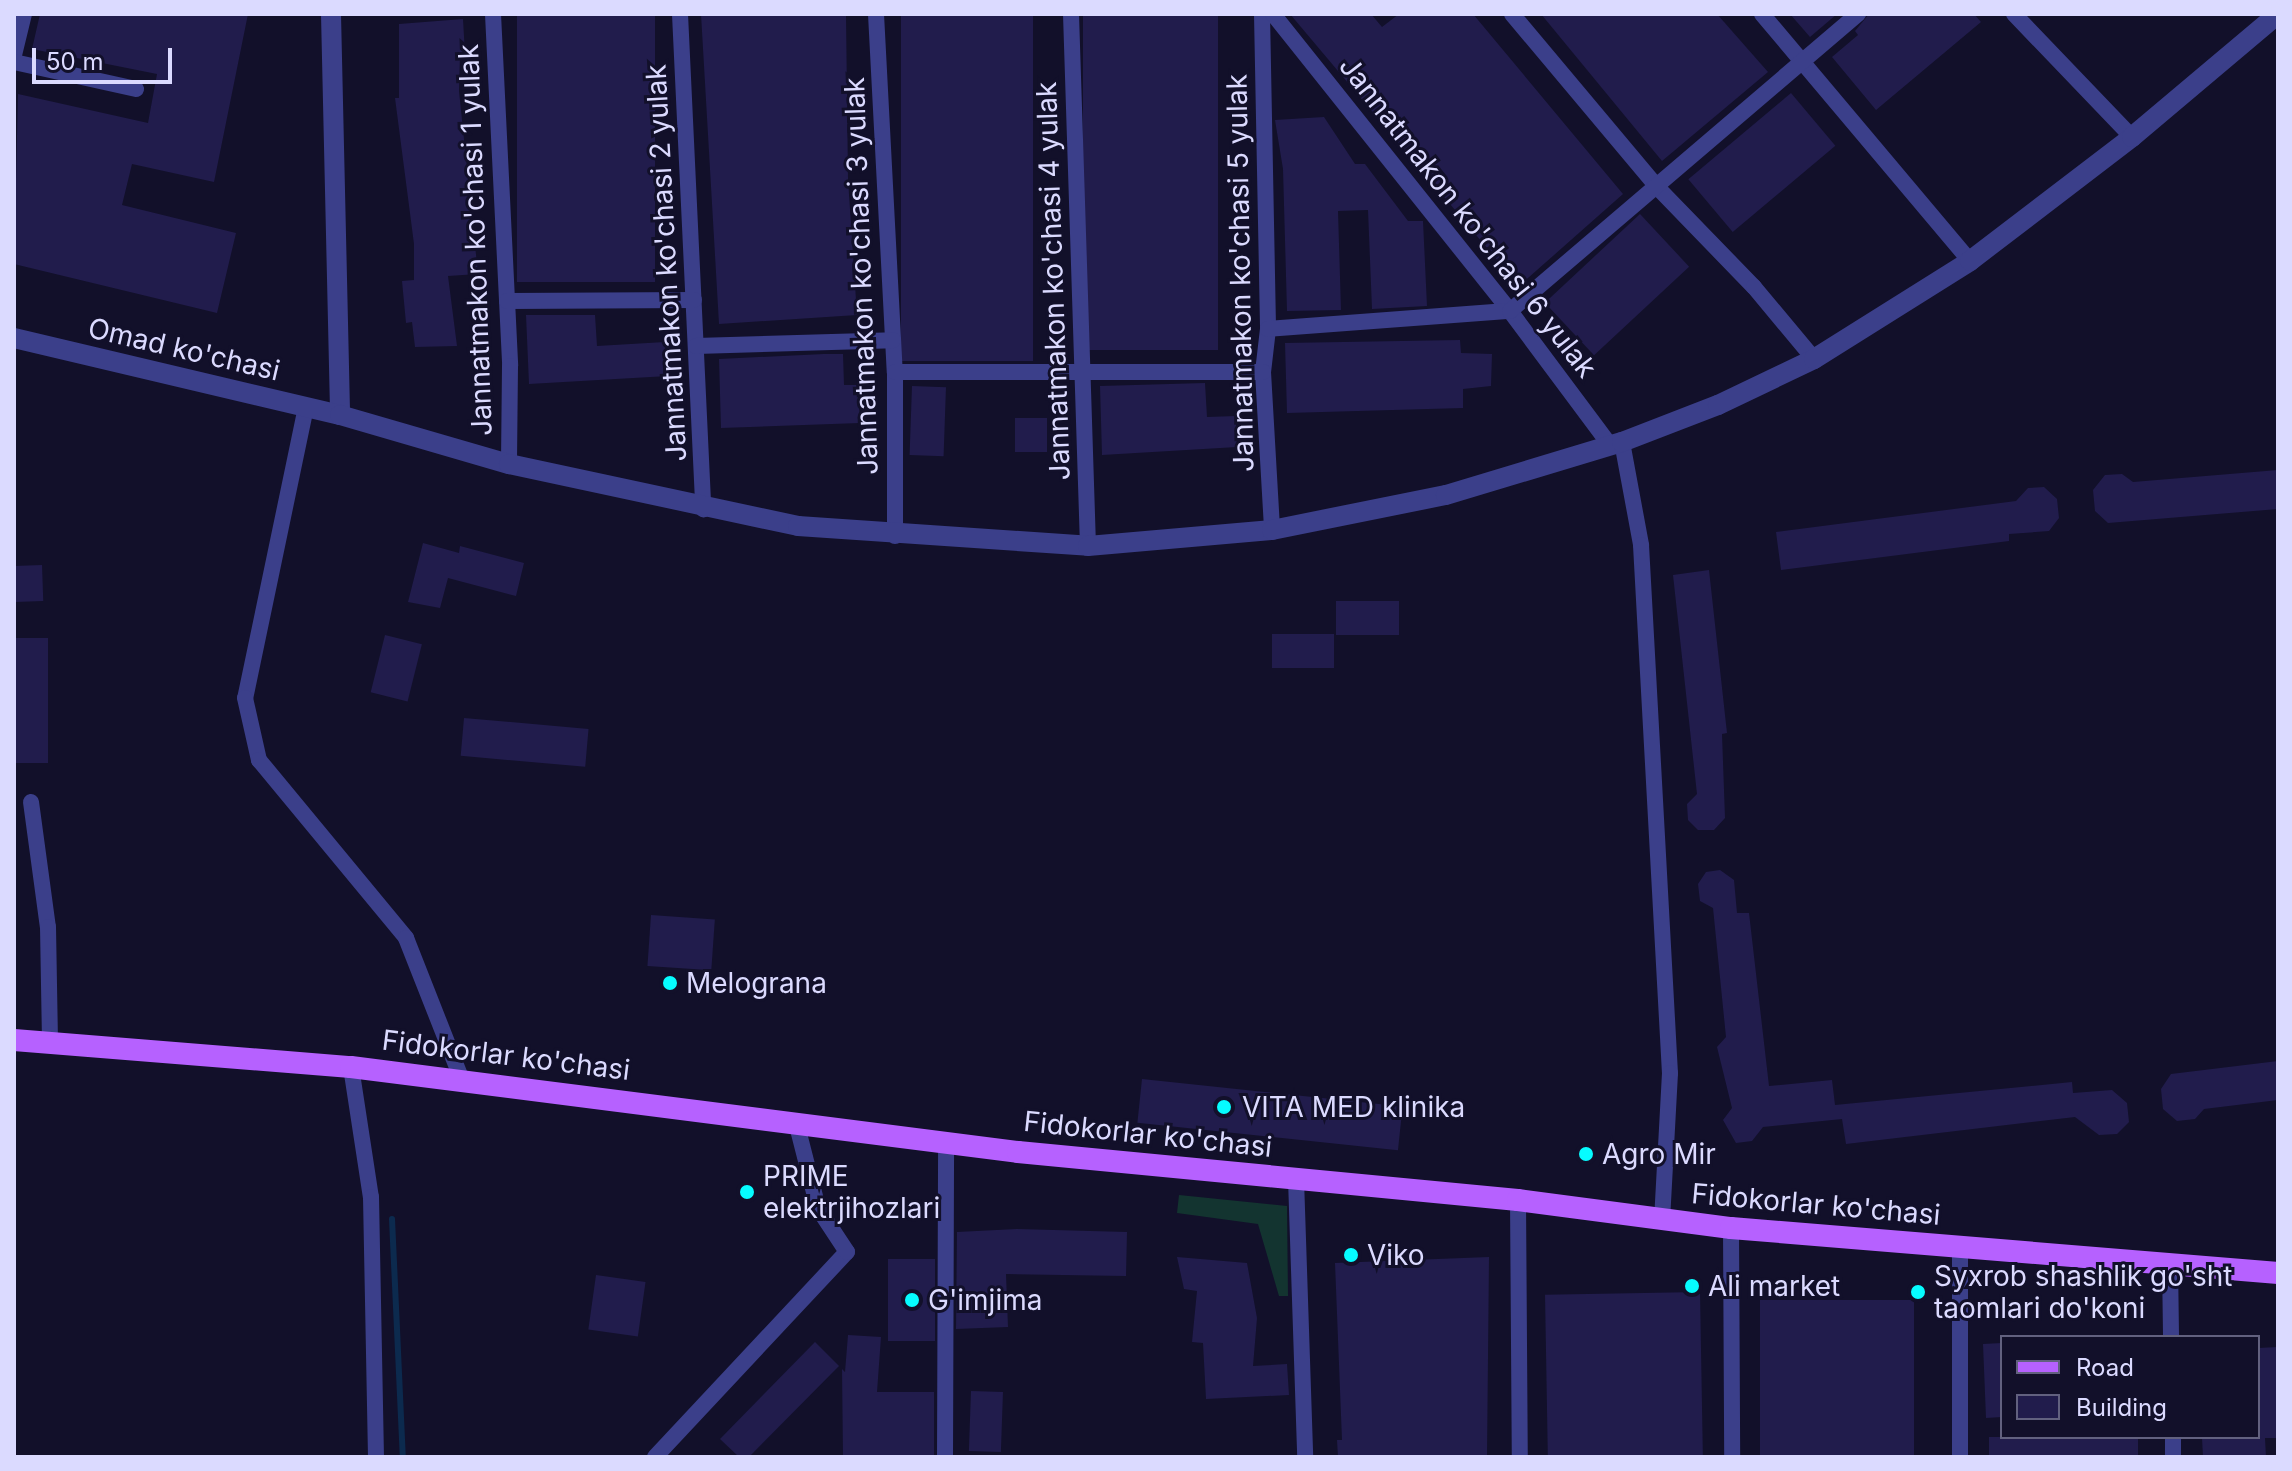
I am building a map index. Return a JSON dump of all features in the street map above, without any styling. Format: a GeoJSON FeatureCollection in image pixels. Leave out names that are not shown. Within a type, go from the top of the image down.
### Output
{"type":"FeatureCollection","features":[{"type":"Feature","properties":{"kind":"main road","name":"Fidokorlar ko'chasi"},"geometry":{"type":"LineString","coordinates":[[14,1040],[351,1067],[946,1143],[1518,1200],[1731,1228],[2278,1273]]}},
{"type":"Feature","properties":{"kind":"street"},"geometry":{"type":"LineString","coordinates":[[14,55],[24,14]]}},
{"type":"Feature","properties":{"kind":"street"},"geometry":{"type":"LineString","coordinates":[[331,14],[340,415]]}},
{"type":"Feature","properties":{"kind":"street","name":"Jannatmakon ko'chasi 1 yulak"},"geometry":{"type":"LineString","coordinates":[[493,14],[507,301],[509,464]]}},
{"type":"Feature","properties":{"kind":"street","name":"Jannatmakon ko'chasi 2 yulak"},"geometry":{"type":"LineString","coordinates":[[680,14],[703,509]]}},
{"type":"Feature","properties":{"kind":"street","name":"Jannatmakon ko'chasi 3 yulak"},"geometry":{"type":"LineString","coordinates":[[876,14],[895,372],[895,536]]}},
{"type":"Feature","properties":{"kind":"street","name":"Jannatmakon ko'chasi 4 yulak"},"geometry":{"type":"LineString","coordinates":[[1071,14],[1088,546]]}},
{"type":"Feature","properties":{"kind":"street","name":"Jannatmakon ko'chasi 5 yulak"},"geometry":{"type":"LineString","coordinates":[[1262,14],[1268,329],[1263,372],[1272,530]]}},
{"type":"Feature","properties":{"kind":"street","name":"Jannatmakon ko'chasi 6 yulak"},"geometry":{"type":"LineString","coordinates":[[1273,14],[1616,443]]}},
{"type":"Feature","properties":{"kind":"street"},"geometry":{"type":"LineString","coordinates":[[1512,14],[1658,188],[1754,287],[1814,359]]}},
{"type":"Feature","properties":{"kind":"street"},"geometry":{"type":"LineString","coordinates":[[1762,14],[1970,261]]}},
{"type":"Feature","properties":{"kind":"street"},"geometry":{"type":"LineString","coordinates":[[1268,329],[1510,311],[1658,188],[1858,14]]}},
{"type":"Feature","properties":{"kind":"street"},"geometry":{"type":"LineString","coordinates":[[2014,14],[2132,137]]}},
{"type":"Feature","properties":{"kind":"street","name":"Omad ko'chasi"},"geometry":{"type":"LineString","coordinates":[[14,338],[340,415],[509,464],[703,509],[895,536],[1088,546],[1272,530],[1446,495],[1616,443],[1814,359],[1970,261],[2132,137],[2278,14]]}},
{"type":"Feature","properties":{"kind":"street"},"geometry":{"type":"LineString","coordinates":[[14,62],[136,89]]}},
{"type":"Feature","properties":{"kind":"street"},"geometry":{"type":"LineString","coordinates":[[507,301],[694,300]]}},
{"type":"Feature","properties":{"kind":"street"},"geometry":{"type":"LineString","coordinates":[[696,346],[893,340]]}},
{"type":"Feature","properties":{"kind":"street"},"geometry":{"type":"LineString","coordinates":[[895,372],[1263,372]]}},
{"type":"Feature","properties":{"kind":"street"},"geometry":{"type":"LineString","coordinates":[[306,407],[245,698],[259,760],[406,938],[462,1080]]}},
{"type":"Feature","properties":{"kind":"street"},"geometry":{"type":"LineString","coordinates":[[1616,443],[1641,545],[1670,1073],[1662,1219]]}},
{"type":"Feature","properties":{"kind":"street"},"geometry":{"type":"LineString","coordinates":[[31,802],[48,927],[50,1043]]}},
{"type":"Feature","properties":{"kind":"street"},"geometry":{"type":"LineString","coordinates":[[351,1067],[371,1197],[376,1457]]}},
{"type":"Feature","properties":{"kind":"street"},"geometry":{"type":"LineString","coordinates":[[655,1457],[847,1252],[818,1208],[796,1122]]}},
{"type":"Feature","properties":{"kind":"street"},"geometry":{"type":"LineString","coordinates":[[945,1457],[946,1143]]}},
{"type":"Feature","properties":{"kind":"street"},"geometry":{"type":"LineString","coordinates":[[1296,1179],[1305,1457]]}},
{"type":"Feature","properties":{"kind":"street"},"geometry":{"type":"LineString","coordinates":[[1518,1200],[1520,1457]]}},
{"type":"Feature","properties":{"kind":"street"},"geometry":{"type":"LineString","coordinates":[[1731,1228],[1732,1457]]}},
{"type":"Feature","properties":{"kind":"street"},"geometry":{"type":"LineString","coordinates":[[1960,1247],[1960,1457]]}},
{"type":"Feature","properties":{"kind":"street"},"geometry":{"type":"LineString","coordinates":[[2170,1263],[2171,1335]]}},
{"type":"Feature","properties":{"kind":"green space"},"geometry":{"type":"Polygon","coordinates":[[[1179,1195],[1287,1206],[1288,1296],[1279,1296],[1258,1224],[1177,1213],[1179,1195]]]}},
{"type":"Feature","properties":{"kind":"building"},"geometry":{"type":"Polygon","coordinates":[[[40,14],[248,14],[214,182],[132,164],[122,205],[236,233],[217,313],[14,264],[18,94],[148,123],[157,74],[32,49],[40,14]]]}},
{"type":"Feature","properties":{"kind":"building"},"geometry":{"type":"Polygon","coordinates":[[[517,14],[655,14],[655,282],[517,282],[517,14]]]}},
{"type":"Feature","properties":{"kind":"building"},"geometry":{"type":"Polygon","coordinates":[[[701,14],[846,14],[848,179],[857,315],[719,324],[701,14]]]}},
{"type":"Feature","properties":{"kind":"building"},"geometry":{"type":"Polygon","coordinates":[[[901,14],[1033,14],[1033,361],[901,361],[901,14]]]}},
{"type":"Feature","properties":{"kind":"building"},"geometry":{"type":"Polygon","coordinates":[[[1083,14],[1218,14],[1218,350],[1083,350],[1083,14]]]}},
{"type":"Feature","properties":{"kind":"building"},"geometry":{"type":"Polygon","coordinates":[[[1290,14],[1371,14],[1382,27],[1399,14],[1473,14],[1623,194],[1519,286],[1290,14]]]}},
{"type":"Feature","properties":{"kind":"building"},"geometry":{"type":"Polygon","coordinates":[[[1541,14],[1717,14],[1768,72],[1662,161],[1541,14]]]}},
{"type":"Feature","properties":{"kind":"building"},"geometry":{"type":"Polygon","coordinates":[[[1790,14],[1837,14],[1810,37],[1790,14]]]}},
{"type":"Feature","properties":{"kind":"building"},"geometry":{"type":"Polygon","coordinates":[[[1869,14],[1974,14],[1981,22],[1876,110],[1832,57],[1858,35],[1855,31],[1869,14]]]}},
{"type":"Feature","properties":{"kind":"building"},"geometry":{"type":"Polygon","coordinates":[[[463,19],[465,54],[460,54],[459,91],[478,274],[448,276],[457,346],[415,347],[412,322],[406,323],[402,281],[414,280],[414,244],[395,98],[399,98],[399,24],[463,19]]]}},
{"type":"Feature","properties":{"kind":"building"},"geometry":{"type":"Polygon","coordinates":[[[1791,93],[1835,146],[1733,232],[1688,179],[1791,93]]]}},
{"type":"Feature","properties":{"kind":"building"},"geometry":{"type":"Polygon","coordinates":[[[1324,117],[1355,164],[1365,164],[1408,221],[1423,221],[1427,306],[1372,309],[1368,210],[1338,211],[1341,310],[1287,311],[1283,169],[1275,120],[1324,117]]]}},
{"type":"Feature","properties":{"kind":"building"},"geometry":{"type":"Polygon","coordinates":[[[1640,214],[1689,267],[1594,355],[1545,303],[1640,214]]]}},
{"type":"Feature","properties":{"kind":"building"},"geometry":{"type":"Polygon","coordinates":[[[526,315],[595,315],[597,346],[665,342],[668,376],[529,384],[526,315]]]}},
{"type":"Feature","properties":{"kind":"building"},"geometry":{"type":"Polygon","coordinates":[[[1460,340],[1461,353],[1492,354],[1491,386],[1463,389],[1463,408],[1287,413],[1285,343],[1460,340]]]}},
{"type":"Feature","properties":{"kind":"building"},"geometry":{"type":"Polygon","coordinates":[[[843,354],[844,385],[858,385],[860,423],[721,428],[719,359],[843,354]]]}},
{"type":"Feature","properties":{"kind":"building"},"geometry":{"type":"Polygon","coordinates":[[[1205,383],[1207,417],[1236,416],[1237,447],[1102,455],[1100,386],[1205,383]]]}},
{"type":"Feature","properties":{"kind":"building"},"geometry":{"type":"Polygon","coordinates":[[[912,386],[946,387],[944,456],[910,455],[912,386]]]}},
{"type":"Feature","properties":{"kind":"building"},"geometry":{"type":"Polygon","coordinates":[[[1015,418],[1047,418],[1047,452],[1015,452],[1015,418]]]}},
{"type":"Feature","properties":{"kind":"building"},"geometry":{"type":"Polygon","coordinates":[[[2278,470],[2278,509],[2108,523],[2095,511],[2093,490],[2105,475],[2122,474],[2133,482],[2278,470]]]}},
{"type":"Feature","properties":{"kind":"building"},"geometry":{"type":"Polygon","coordinates":[[[2044,487],[2057,499],[2059,518],[2049,531],[2009,534],[2009,541],[1781,570],[1776,532],[2016,501],[2028,488],[2044,487]]]}},
{"type":"Feature","properties":{"kind":"building"},"geometry":{"type":"Polygon","coordinates":[[[423,543],[459,553],[460,546],[524,563],[516,596],[448,578],[440,608],[408,602],[423,543]]]}},
{"type":"Feature","properties":{"kind":"building"},"geometry":{"type":"Polygon","coordinates":[[[42,565],[43,601],[15,602],[14,566],[42,565]]]}},
{"type":"Feature","properties":{"kind":"building"},"geometry":{"type":"Polygon","coordinates":[[[1709,570],[1727,733],[1722,734],[1725,818],[1714,830],[1698,830],[1688,820],[1687,804],[1697,794],[1673,575],[1709,570]]]}},
{"type":"Feature","properties":{"kind":"building"},"geometry":{"type":"Polygon","coordinates":[[[1336,601],[1399,601],[1399,635],[1336,635],[1336,601]]]}},
{"type":"Feature","properties":{"kind":"building"},"geometry":{"type":"Polygon","coordinates":[[[1272,634],[1334,634],[1334,668],[1272,668],[1272,634]]]}},
{"type":"Feature","properties":{"kind":"building"},"geometry":{"type":"Polygon","coordinates":[[[385,635],[422,644],[408,701],[371,692],[385,635]]]}},
{"type":"Feature","properties":{"kind":"building"},"geometry":{"type":"Polygon","coordinates":[[[14,638],[48,638],[48,763],[14,763],[14,638]]]}},
{"type":"Feature","properties":{"kind":"building"},"geometry":{"type":"Polygon","coordinates":[[[464,718],[589,729],[585,767],[461,756],[464,718]]]}},
{"type":"Feature","properties":{"kind":"building"},"geometry":{"type":"Polygon","coordinates":[[[1720,870],[1734,880],[1737,913],[1749,913],[1769,1086],[1832,1080],[1835,1105],[2072,1082],[2073,1093],[2112,1090],[2127,1103],[2129,1122],[2117,1134],[2099,1135],[2075,1117],[1846,1144],[1842,1119],[1763,1127],[1752,1141],[1736,1143],[1723,1120],[1732,1108],[1717,1047],[1726,1037],[1713,908],[1700,901],[1698,884],[1706,872],[1720,870]]]}},
{"type":"Feature","properties":{"kind":"building"},"geometry":{"type":"Polygon","coordinates":[[[651,915],[715,919],[711,970],[647,966],[651,915]]]}},
{"type":"Feature","properties":{"kind":"building"},"geometry":{"type":"Polygon","coordinates":[[[2278,1061],[2278,1100],[2204,1109],[2195,1119],[2177,1121],[2163,1109],[2161,1089],[2171,1074],[2278,1061]]]}},
{"type":"Feature","properties":{"kind":"building"},"geometry":{"type":"Polygon","coordinates":[[[1142,1079],[1403,1106],[1398,1150],[1137,1123],[1142,1079]]]}},
{"type":"Feature","properties":{"kind":"building"},"geometry":{"type":"Polygon","coordinates":[[[1017,1229],[1127,1232],[1126,1276],[1006,1274],[1008,1327],[956,1329],[957,1232],[1017,1229]]]}},
{"type":"Feature","properties":{"kind":"building"},"geometry":{"type":"Polygon","coordinates":[[[1177,1257],[1247,1263],[1257,1318],[1253,1366],[1287,1364],[1289,1395],[1206,1399],[1203,1343],[1192,1342],[1197,1291],[1184,1289],[1177,1257]]]}},
{"type":"Feature","properties":{"kind":"building"},"geometry":{"type":"Polygon","coordinates":[[[1489,1257],[1487,1457],[1338,1457],[1337,1440],[1342,1440],[1335,1263],[1489,1257]]]}},
{"type":"Feature","properties":{"kind":"building","name":"G'imjima"},"geometry":{"type":"Polygon","coordinates":[[[888,1259],[935,1259],[935,1341],[888,1341],[888,1259]]]}},
{"type":"Feature","properties":{"kind":"building"},"geometry":{"type":"Polygon","coordinates":[[[596,1275],[646,1282],[638,1336],[588,1329],[596,1275]]]}},
{"type":"Feature","properties":{"kind":"building"},"geometry":{"type":"Polygon","coordinates":[[[1700,1292],[1703,1457],[1548,1457],[1545,1295],[1700,1292]]]}},
{"type":"Feature","properties":{"kind":"building"},"geometry":{"type":"Polygon","coordinates":[[[1760,1300],[1914,1300],[1914,1457],[1760,1457],[1760,1300]]]}},
{"type":"Feature","properties":{"kind":"building"},"geometry":{"type":"Polygon","coordinates":[[[848,1335],[881,1337],[877,1392],[934,1392],[934,1457],[843,1457],[842,1369],[845,1372],[848,1335]]]}},
{"type":"Feature","properties":{"kind":"building"},"geometry":{"type":"Polygon","coordinates":[[[815,1342],[839,1366],[749,1457],[739,1457],[720,1439],[815,1342]]]}},
{"type":"Feature","properties":{"kind":"building"},"geometry":{"type":"Polygon","coordinates":[[[2000,1343],[2000,1417],[1986,1418],[1983,1344],[2000,1343]]]}},
{"type":"Feature","properties":{"kind":"building"},"geometry":{"type":"Polygon","coordinates":[[[2278,1347],[2278,1438],[2265,1438],[2266,1457],[2203,1457],[2202,1439],[2260,1439],[2260,1348],[2278,1347]]]}},
{"type":"Feature","properties":{"kind":"building"},"geometry":{"type":"Polygon","coordinates":[[[971,1391],[1003,1392],[1001,1452],[969,1451],[971,1391]]]}},
{"type":"Feature","properties":{"kind":"building"},"geometry":{"type":"Polygon","coordinates":[[[1989,1437],[2138,1439],[2138,1457],[1989,1457],[1989,1437]]]}},
{"type":"Feature","properties":{"kind":"waterway"},"geometry":{"type":"LineString","coordinates":[[392,1219],[403,1457]]}},
{"type":"Feature","properties":{"kind":"place","name":"Melograna"},"geometry":{"type":"Point","coordinates":[670,983]}},
{"type":"Feature","properties":{"kind":"place","name":"VITA MED klinika"},"geometry":{"type":"Point","coordinates":[1224,1107]}},
{"type":"Feature","properties":{"kind":"place","name":"Agro Mir"},"geometry":{"type":"Point","coordinates":[1586,1154]}},
{"type":"Feature","properties":{"kind":"place","name":"PRIME elektrjihozlari"},"geometry":{"type":"Point","coordinates":[747,1192]}},
{"type":"Feature","properties":{"kind":"place","name":"Viko"},"geometry":{"type":"Point","coordinates":[1351,1255]}},
{"type":"Feature","properties":{"kind":"place","name":"Ali market"},"geometry":{"type":"Point","coordinates":[1692,1286]}},
{"type":"Feature","properties":{"kind":"place","name":"Syxrob shashlik go'sht taomlari do'koni"},"geometry":{"type":"Point","coordinates":[1918,1292]}},
{"type":"Feature","properties":{"kind":"place","name":"G'imjima"},"geometry":{"type":"Point","coordinates":[912,1300]}}]}
